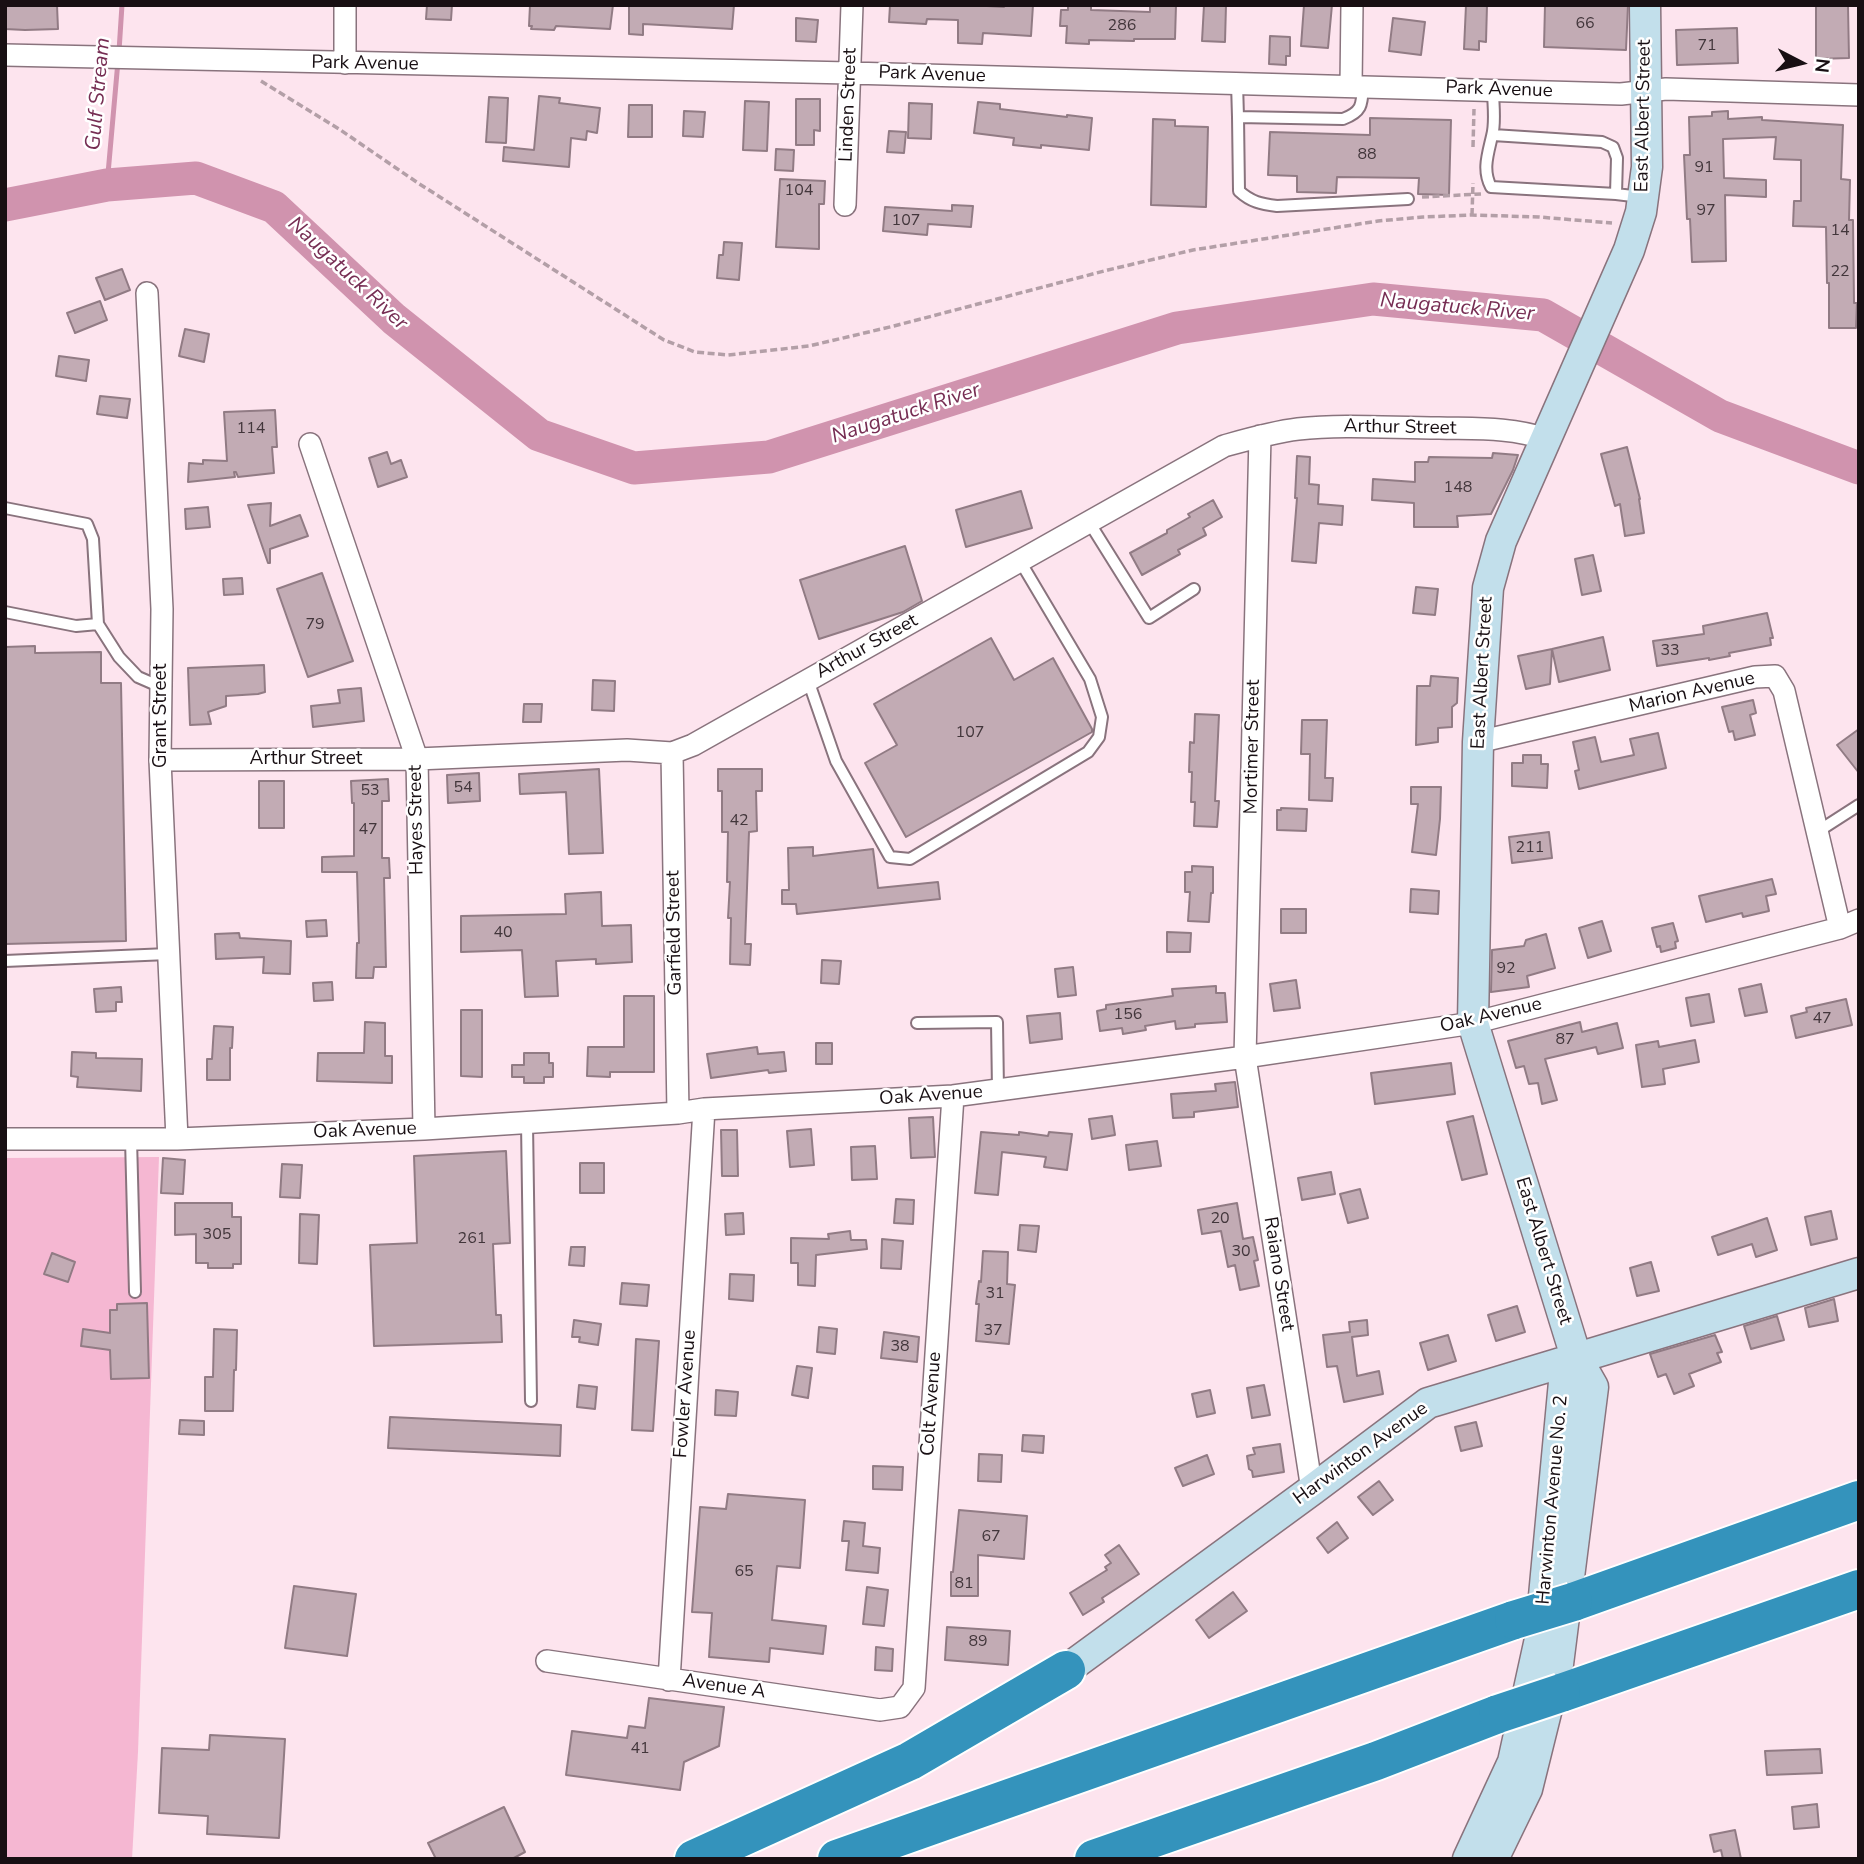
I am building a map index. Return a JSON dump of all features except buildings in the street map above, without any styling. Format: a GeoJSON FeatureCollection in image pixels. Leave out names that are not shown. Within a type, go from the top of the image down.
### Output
{"type":"FeatureCollection","features":[{"type":"Feature","properties":{"kind":"highway"},"geometry":{"type":"LineString","coordinates":[[837,1859],[1859,1500]]}},
{"type":"Feature","properties":{"kind":"highway"},"geometry":{"type":"LineString","coordinates":[[1094,1859],[1376,1761],[1498,1714],[1859,1589]]}},
{"type":"Feature","properties":{"kind":"highway"},"geometry":{"type":"LineString","coordinates":[[695,1859],[910,1761],[1066,1670]]}},
{"type":"Feature","properties":{"kind":"highway"},"geometry":{"type":"LineString","coordinates":[[1175,1859],[1376,1761]]}},
{"type":"Feature","properties":{"kind":"main road","name":"East Albert Street"},"geometry":{"type":"LineString","coordinates":[[1576,1357],[1473,1023],[1478,742],[1488,588],[1502,541],[1633,238],[1630,195],[1647,167],[1645,5]]}},
{"type":"Feature","properties":{"kind":"main road","name":"Harwinton Avenue"},"geometry":{"type":"LineString","coordinates":[[1066,1670],[1428,1403],[1859,1273]]}},
{"type":"Feature","properties":{"kind":"main road","name":"Harwinton Avenue No. 2"},"geometry":{"type":"LineString","coordinates":[[1468,1859],[1513,1762],[1540,1639],[1564,1382],[1576,1357]]}},
{"type":"Feature","properties":{"kind":"main road","name":"Harwinton Avenue No. 2"},"geometry":{"type":"LineString","coordinates":[[1493,1859],[1527,1789],[1558,1664],[1593,1387],[1576,1357]]}},
{"type":"Feature","properties":{"kind":"street"},"geometry":{"type":"LineString","coordinates":[[345,5],[345,63]]}},
{"type":"Feature","properties":{"kind":"street","name":"Linden Street"},"geometry":{"type":"LineString","coordinates":[[845,205],[852,5]]}},
{"type":"Feature","properties":{"kind":"street"},"geometry":{"type":"LineString","coordinates":[[1352,5],[1357,86]]}},
{"type":"Feature","properties":{"kind":"street","name":"Park Avenue"},"geometry":{"type":"LineString","coordinates":[[5,55],[850,73],[1621,94],[1666,89],[1859,96]]}},
{"type":"Feature","properties":{"kind":"street","name":"Grant Street"},"geometry":{"type":"LineString","coordinates":[[147,293],[162,609],[160,760],[177,1139]]}},
{"type":"Feature","properties":{"kind":"street","name":"Arthur Street"},"geometry":{"type":"LineString","coordinates":[[160,760],[417,759],[627,750],[672,753],[693,745],[1224,446],[1298,429],[1348,427],[1495,429],[1526,432],[1546,439]]}},
{"type":"Feature","properties":{"kind":"street","name":"Mortimer Street"},"geometry":{"type":"LineString","coordinates":[[1245,1058],[1260,436]]}},
{"type":"Feature","properties":{"kind":"street","name":"Hayes Street"},"geometry":{"type":"LineString","coordinates":[[310,444],[417,759],[424,1129]]}},
{"type":"Feature","properties":{"kind":"street","name":"Marion Avenue"},"geometry":{"type":"LineString","coordinates":[[1478,742],[1755,677],[1775,676],[1784,691],[1817,832],[1849,924]]}},
{"type":"Feature","properties":{"kind":"street","name":"Garfield Street"},"geometry":{"type":"LineString","coordinates":[[672,753],[678,1113]]}},
{"type":"Feature","properties":{"kind":"street","name":"Oak Avenue"},"geometry":{"type":"LineString","coordinates":[[5,1139],[177,1139],[424,1129],[678,1113],[704,1109],[953,1096],[1245,1058],[1473,1023],[1849,924]]}},
{"type":"Feature","properties":{"kind":"street","name":"Raiano Street"},"geometry":{"type":"LineString","coordinates":[[1245,1058],[1312,1490]]}},
{"type":"Feature","properties":{"kind":"street","name":"Colt Avenue"},"geometry":{"type":"LineString","coordinates":[[900,1707],[914,1688],[953,1096]]}},
{"type":"Feature","properties":{"kind":"street","name":"Fowler Avenue"},"geometry":{"type":"LineString","coordinates":[[669,1680],[704,1109]]}},
{"type":"Feature","properties":{"kind":"street","name":"Avenue A"},"geometry":{"type":"LineString","coordinates":[[547,1661],[880,1710],[900,1707]]}},
{"type":"Feature","properties":{"kind":"lane"},"geometry":{"type":"LineString","coordinates":[[1237,83],[1239,191],[1246,197],[1259,204],[1277,206],[1408,199]]}},
{"type":"Feature","properties":{"kind":"lane"},"geometry":{"type":"LineString","coordinates":[[1238,117],[1343,119],[1354,116],[1360,109],[1362,101],[1357,86]]}},
{"type":"Feature","properties":{"kind":"lane"},"geometry":{"type":"LineString","coordinates":[[1493,90],[1493,135],[1486,161],[1486,177],[1491,187],[1630,195],[1612,147],[1602,142],[1493,135]]}},
{"type":"Feature","properties":{"kind":"lane"},"geometry":{"type":"LineString","coordinates":[[5,508],[87,524],[93,539],[98,624],[119,657],[138,677],[161,687]]}},
{"type":"Feature","properties":{"kind":"lane"},"geometry":{"type":"LineString","coordinates":[[1089,522],[1149,618],[1194,589]]}},
{"type":"Feature","properties":{"kind":"lane"},"geometry":{"type":"LineString","coordinates":[[808,680],[836,761],[890,857],[910,859],[1088,752],[1099,737],[1102,717],[1090,679],[1020,561]]}},
{"type":"Feature","properties":{"kind":"lane"},"geometry":{"type":"LineString","coordinates":[[5,612],[76,626],[98,624]]}},
{"type":"Feature","properties":{"kind":"lane"},"geometry":{"type":"LineString","coordinates":[[1817,832],[1859,805]]}},
{"type":"Feature","properties":{"kind":"lane"},"geometry":{"type":"LineString","coordinates":[[5,961],[169,954]]}},
{"type":"Feature","properties":{"kind":"lane"},"geometry":{"type":"LineString","coordinates":[[917,1023],[997,1023],[998,1090]]}},
{"type":"Feature","properties":{"kind":"lane"},"geometry":{"type":"LineString","coordinates":[[527,1123],[531,1401]]}},
{"type":"Feature","properties":{"kind":"lane"},"geometry":{"type":"LineString","coordinates":[[131,1139],[135,1292]]}},
{"type":"Feature","properties":{"kind":"path"},"geometry":{"type":"LineString","coordinates":[[253,75],[664,340],[695,352],[729,355],[809,346],[1193,250],[1378,221],[1472,215],[1566,219],[1633,238]]}},
{"type":"Feature","properties":{"kind":"path"},"geometry":{"type":"LineString","coordinates":[[1408,199],[1480,194],[1491,187]]}},
{"type":"Feature","properties":{"kind":"shaded area"},"geometry":{"type":"Polygon","coordinates":[[[159,1157],[132,1859],[5,1859],[5,1158],[159,1157]]]}},
{"type":"Feature","properties":{"kind":"waterway","name":"Gulf Stream"},"geometry":{"type":"LineString","coordinates":[[119,51],[122,5]]}},
{"type":"Feature","properties":{"kind":"waterway","name":"Gulf Stream"},"geometry":{"type":"LineString","coordinates":[[107,185],[118,61]]}},
{"type":"Feature","properties":{"kind":"waterway","name":"Naugatuck River"},"geometry":{"type":"LineString","coordinates":[[5,205],[107,185],[196,178],[274,207],[394,319],[539,435],[634,468],[769,457],[1177,328],[1373,299],[1543,315],[1720,416],[1859,468]]}}]}
